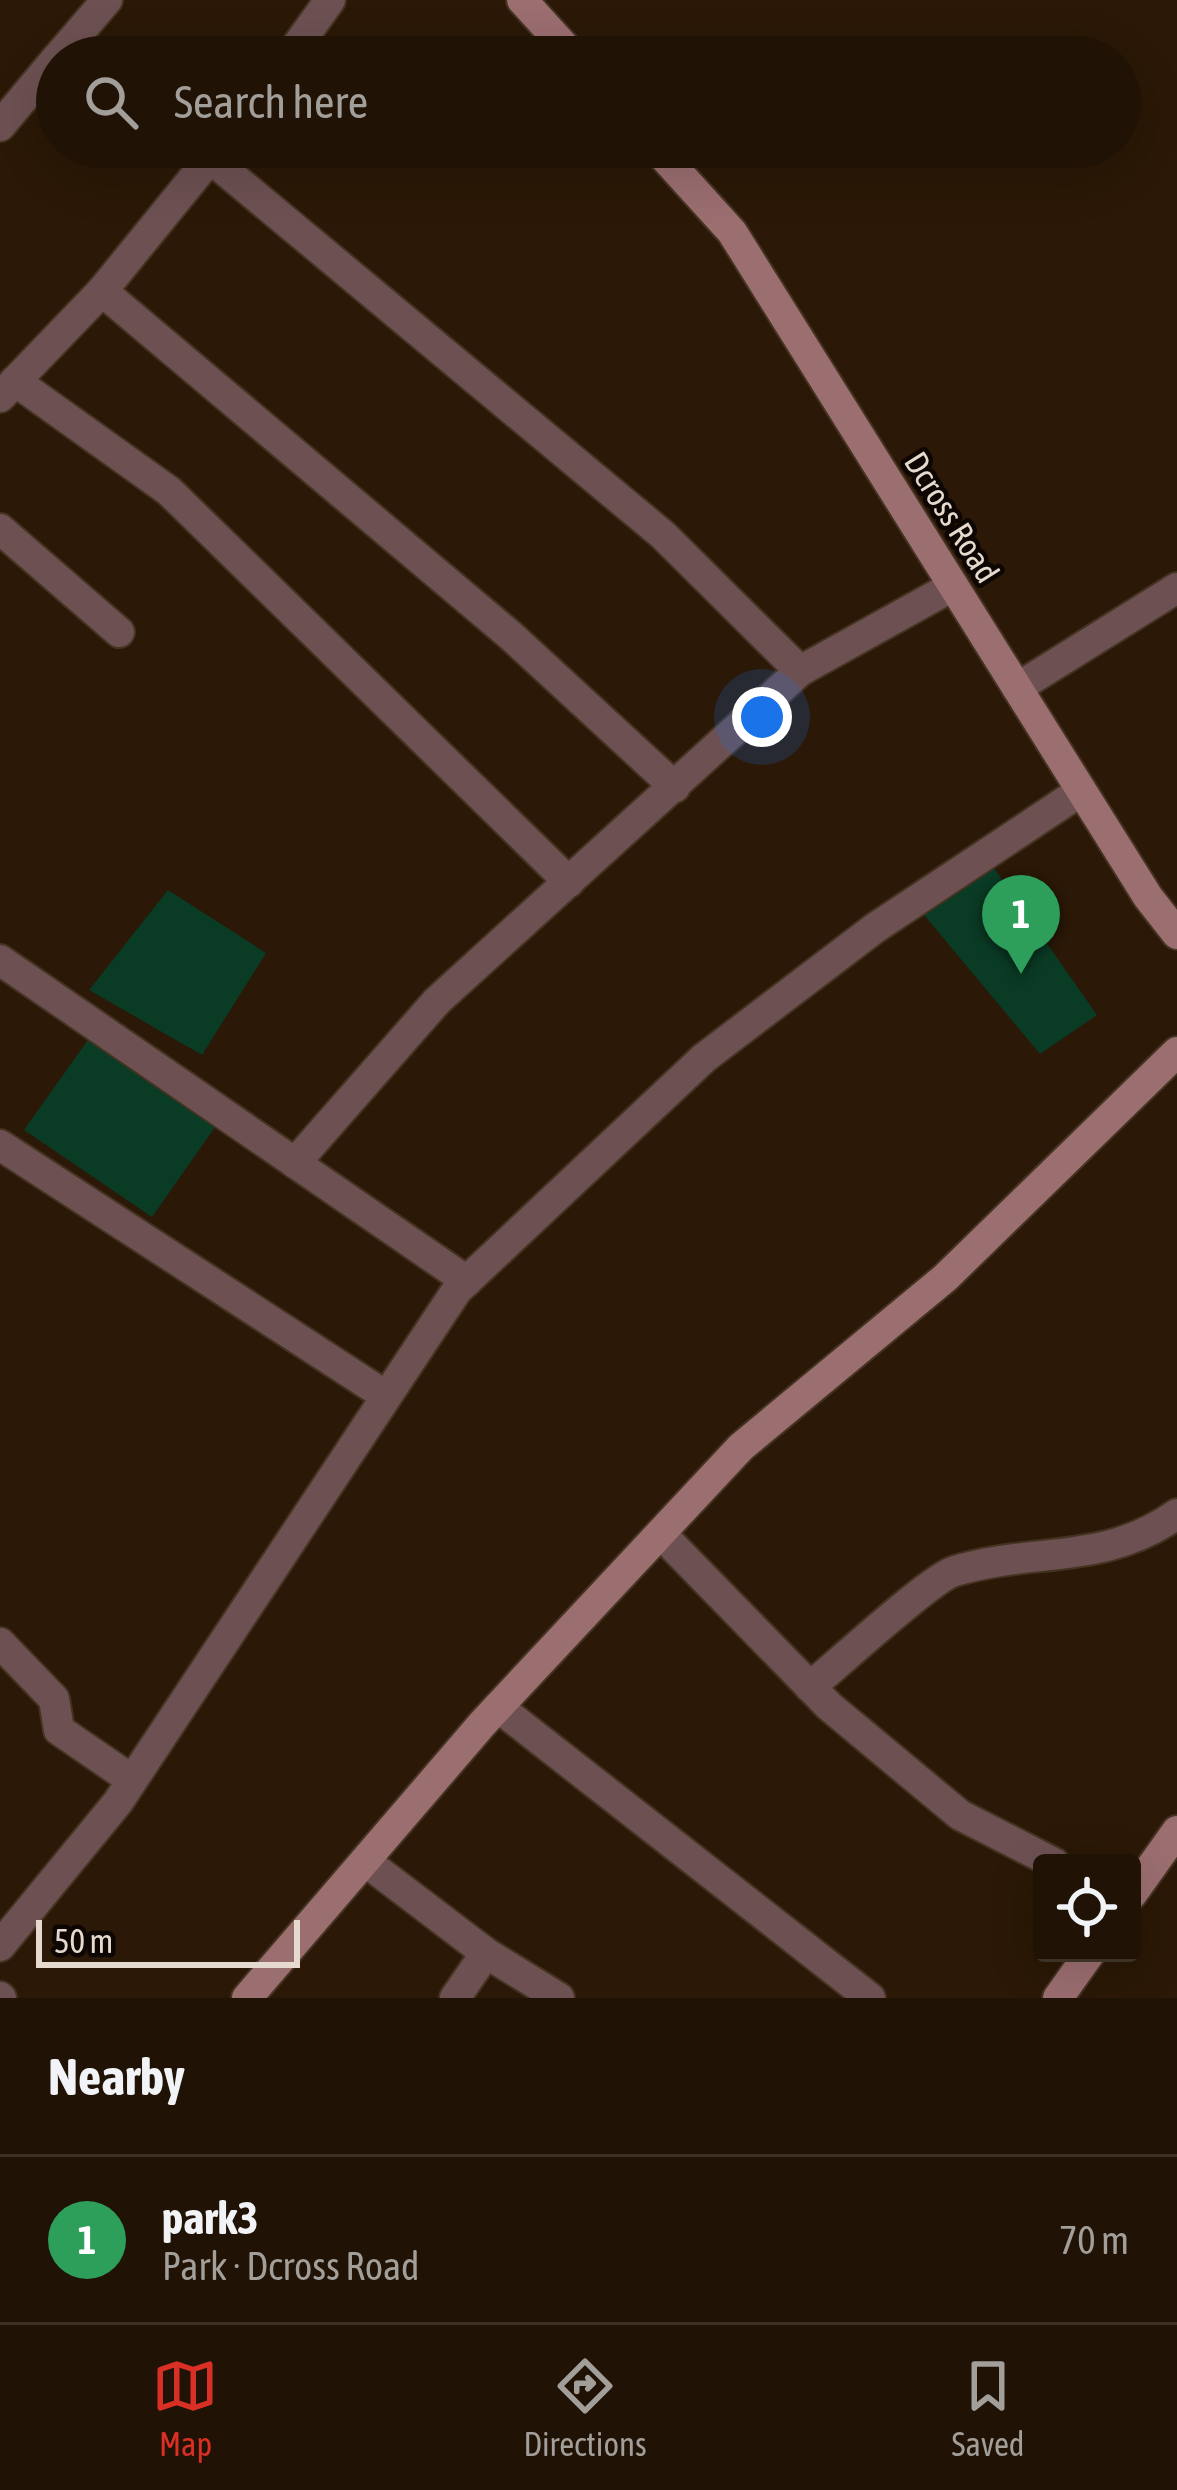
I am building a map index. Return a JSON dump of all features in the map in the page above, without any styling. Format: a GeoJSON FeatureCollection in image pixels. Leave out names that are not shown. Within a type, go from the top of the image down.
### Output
{"type":"FeatureCollection","features":[{"type":"Feature","properties":{"kind":"street"},"geometry":{"type":"LineString","coordinates":[[77,36],[107,0]]}},
{"type":"Feature","properties":{"kind":"street"},"geometry":{"type":"LineString","coordinates":[[304,36],[330,0]]}},
{"type":"Feature","properties":{"kind":"street"},"geometry":{"type":"LineString","coordinates":[[522,0],[555,36]]}},
{"type":"Feature","properties":{"kind":"street"},"geometry":{"type":"LineString","coordinates":[[2,121],[36,83]]}},
{"type":"Feature","properties":{"kind":"street"},"geometry":{"type":"LineString","coordinates":[[202,168],[102,291],[8,389],[169,491],[568,882]]}},
{"type":"Feature","properties":{"kind":"street"},"geometry":{"type":"LineString","coordinates":[[232,168],[663,536],[800,670]]}},
{"type":"Feature","properties":{"kind":"street","name":"Dcross Road"},"geometry":{"type":"LineString","coordinates":[[674,168],[731,232],[1081,790],[1177,934]]}},
{"type":"Feature","properties":{"kind":"street"},"geometry":{"type":"LineString","coordinates":[[102,291],[510,635],[675,787]]}},
{"type":"Feature","properties":{"kind":"street"},"geometry":{"type":"LineString","coordinates":[[0,529],[119,632]]}},
{"type":"Feature","properties":{"kind":"street"},"geometry":{"type":"LineString","coordinates":[[295,1163],[437,1001],[800,670],[953,586]]}},
{"type":"Feature","properties":{"kind":"street"},"geometry":{"type":"LineString","coordinates":[[1017,688],[1177,588]]}},
{"type":"Feature","properties":{"kind":"street"},"geometry":{"type":"LineString","coordinates":[[0,1946],[132,1780],[467,1281],[704,1058],[875,928],[1081,790]]}},
{"type":"Feature","properties":{"kind":"street"},"geometry":{"type":"LineString","coordinates":[[0,960],[467,1281]]}},
{"type":"Feature","properties":{"kind":"street"},"geometry":{"type":"LineString","coordinates":[[248,1998],[498,1707],[663,1536],[741,1447],[945,1279],[1177,1052]]}},
{"type":"Feature","properties":{"kind":"street"},"geometry":{"type":"LineString","coordinates":[[0,1145],[386,1396]]}},
{"type":"Feature","properties":{"kind":"street"},"geometry":{"type":"LineString","coordinates":[[810,1687],[951,1571],[1082,1555],[1149,1534],[1177,1514]]}},
{"type":"Feature","properties":{"kind":"street"},"geometry":{"type":"LineString","coordinates":[[663,1536],[810,1687],[960,1815],[1036,1854]]}},
{"type":"Feature","properties":{"kind":"street"},"geometry":{"type":"LineString","coordinates":[[0,1643],[54,1699],[59,1730],[132,1780]]}},
{"type":"Feature","properties":{"kind":"street"},"geometry":{"type":"LineString","coordinates":[[498,1707],[870,1998]]}},
{"type":"Feature","properties":{"kind":"street"},"geometry":{"type":"LineString","coordinates":[[1141,1881],[1177,1831]]}},
{"type":"Feature","properties":{"kind":"street"},"geometry":{"type":"LineString","coordinates":[[365,1862],[486,1953],[559,1998]]}},
{"type":"Feature","properties":{"kind":"street"},"geometry":{"type":"LineString","coordinates":[[455,1998],[486,1953]]}},
{"type":"Feature","properties":{"kind":"street"},"geometry":{"type":"LineString","coordinates":[[1058,1998],[1084,1962]]}},
{"type":"Feature","properties":{"kind":"green space"},"geometry":{"type":"Polygon","coordinates":[[[992,865],[1097,1015],[1040,1054],[919,909],[992,865]]]}},
{"type":"Feature","properties":{"kind":"green space"},"geometry":{"type":"Polygon","coordinates":[[[168,890],[266,953],[202,1055],[89,990],[168,890]]]}},
{"type":"Feature","properties":{"kind":"green space"},"geometry":{"type":"Polygon","coordinates":[[[95,1030],[220,1120],[152,1217],[24,1130],[95,1030]]]}},
{"type":"Feature","properties":{"kind":"place","name":"park3"},"geometry":{"type":"Point","coordinates":[1021,974]}}]}
